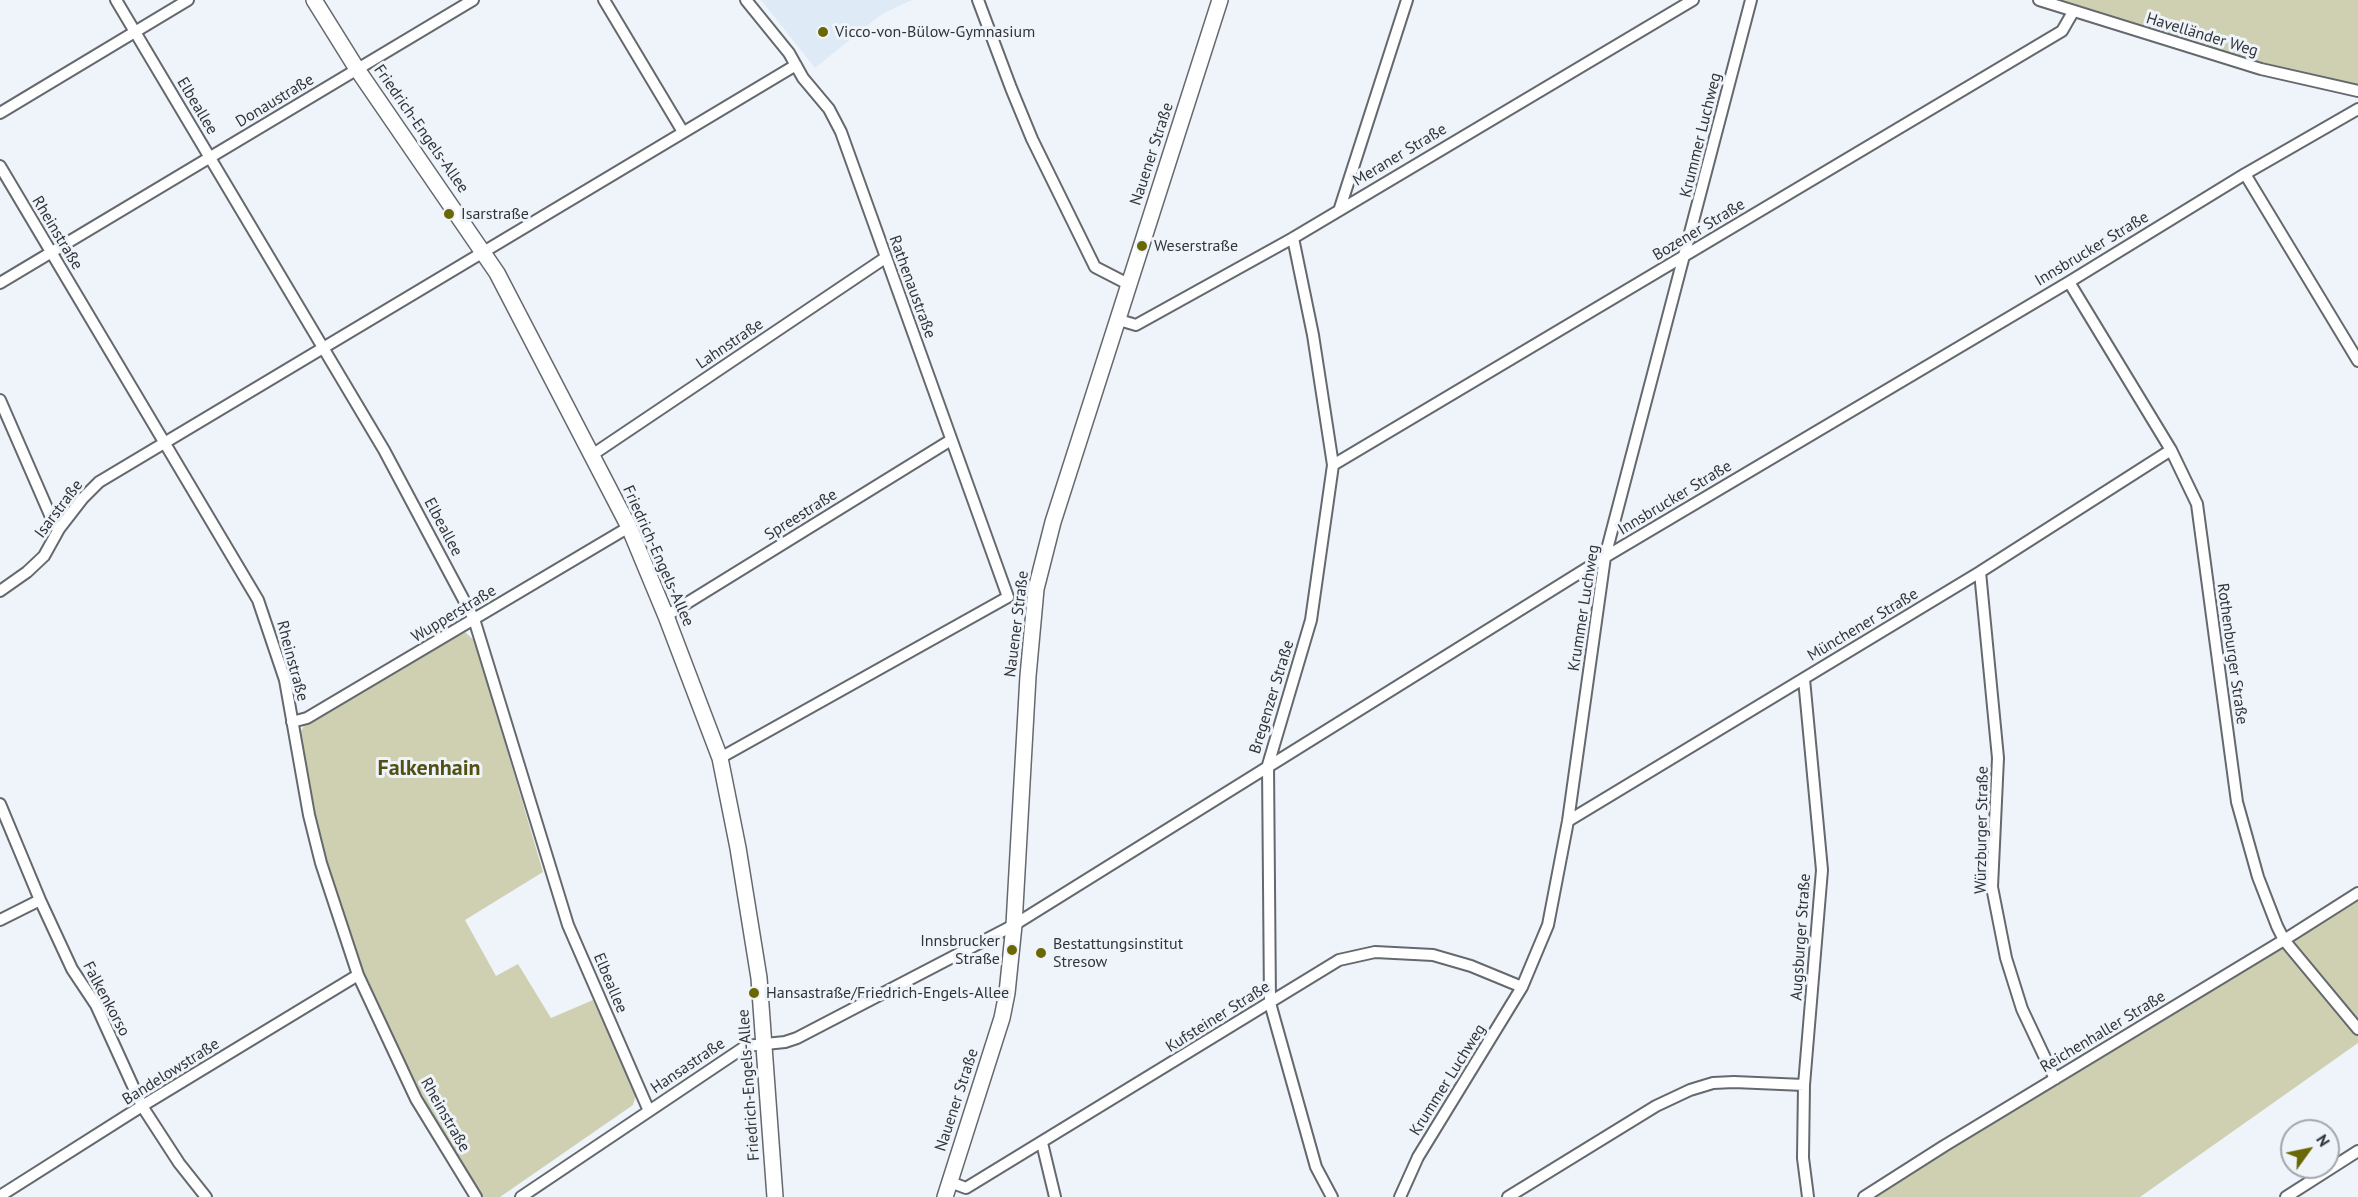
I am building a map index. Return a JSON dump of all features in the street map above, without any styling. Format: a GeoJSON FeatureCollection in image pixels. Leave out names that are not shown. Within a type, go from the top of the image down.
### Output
{"type":"FeatureCollection","features":[{"type":"Feature","properties":{"kind":"street","name":"Elbeallee"},"geometry":{"type":"LineString","coordinates":[[116,0],[396,471],[474,619],[568,925],[649,1111]]}},
{"type":"Feature","properties":{"kind":"street"},"geometry":{"type":"LineString","coordinates":[[0,114],[188,0]]}},
{"type":"Feature","properties":{"kind":"street","name":"Friedrich-Engels-Allee"},"geometry":{"type":"LineString","coordinates":[[314,0],[357,69],[497,273],[629,527],[666,616],[720,758],[759,978],[775,1197]]}},
{"type":"Feature","properties":{"kind":"street","name":"Donaustraße"},"geometry":{"type":"LineString","coordinates":[[0,283],[473,0]]}},
{"type":"Feature","properties":{"kind":"street"},"geometry":{"type":"LineString","coordinates":[[604,0],[683,132]]}},
{"type":"Feature","properties":{"kind":"street","name":"Rathenaustraße"},"geometry":{"type":"LineString","coordinates":[[720,758],[1008,597],[841,132],[829,109],[803,78],[789,53],[746,0]]}},
{"type":"Feature","properties":{"kind":"street"},"geometry":{"type":"LineString","coordinates":[[978,0],[1032,139],[1095,267],[1130,285]]}},
{"type":"Feature","properties":{"kind":"street","name":"Nauener Straße"},"geometry":{"type":"LineString","coordinates":[[945,1197],[1002,1018],[1007,993],[1014,925],[1035,589],[1053,522],[1220,0]]}},
{"type":"Feature","properties":{"kind":"street"},"geometry":{"type":"LineString","coordinates":[[1340,208],[1407,0]]}},
{"type":"Feature","properties":{"kind":"street","name":"Meraner Straße"},"geometry":{"type":"LineString","coordinates":[[1119,320],[1136,325],[1293,237],[1693,0]]}},
{"type":"Feature","properties":{"kind":"street","name":"Krummer Luchweg"},"geometry":{"type":"LineString","coordinates":[[1400,1197],[1418,1157],[1522,987],[1548,925],[1568,821],[1605,557],[1751,0]]}},
{"type":"Feature","properties":{"kind":"street","name":"Havelländer Weg"},"geometry":{"type":"LineString","coordinates":[[2039,0],[2261,69],[2358,91]]}},
{"type":"Feature","properties":{"kind":"street","name":"Bozener Straße"},"geometry":{"type":"LineString","coordinates":[[1333,465],[2062,31],[2073,12]]}},
{"type":"Feature","properties":{"kind":"street","name":"Isarstraße"},"geometry":{"type":"LineString","coordinates":[[0,591],[27,572],[44,556],[59,529],[83,498],[99,482],[164,441],[796,65]]}},
{"type":"Feature","properties":{"kind":"street","name":"Innsbrucker Straße"},"geometry":{"type":"LineString","coordinates":[[1014,925],[1605,557],[2069,282],[2245,174],[2358,109]]}},
{"type":"Feature","properties":{"kind":"street","name":"Rheinstraße"},"geometry":{"type":"LineString","coordinates":[[0,166],[258,600],[285,680],[309,815],[321,862],[358,975],[416,1099],[476,1197]]}},
{"type":"Feature","properties":{"kind":"street"},"geometry":{"type":"LineString","coordinates":[[2245,174],[2358,361]]}},
{"type":"Feature","properties":{"kind":"street","name":"Bregenzer Straße"},"geometry":{"type":"LineString","coordinates":[[1293,237],[1313,334],[1333,465],[1311,620],[1268,765],[1270,1003],[1316,1167],[1332,1197]]}},
{"type":"Feature","properties":{"kind":"street","name":"Lahnstraße"},"geometry":{"type":"LineString","coordinates":[[592,455],[885,258]]}},
{"type":"Feature","properties":{"kind":"street","name":"Rothenburger Straße"},"geometry":{"type":"LineString","coordinates":[[2069,282],[2171,450],[2197,504],[2237,802],[2260,881],[2284,940],[2358,1029]]}},
{"type":"Feature","properties":{"kind":"street"},"geometry":{"type":"LineString","coordinates":[[0,400],[54,524],[59,529]]}},
{"type":"Feature","properties":{"kind":"street","name":"Spreestraße"},"geometry":{"type":"LineString","coordinates":[[666,616],[951,440]]}},
{"type":"Feature","properties":{"kind":"street","name":"Münchener Straße"},"geometry":{"type":"LineString","coordinates":[[1568,821],[1980,572],[2171,450]]}},
{"type":"Feature","properties":{"kind":"street","name":"Wupperstraße"},"geometry":{"type":"LineString","coordinates":[[292,722],[307,718],[629,527]]}},
{"type":"Feature","properties":{"kind":"street","name":"Würzburger Straße"},"geometry":{"type":"LineString","coordinates":[[1980,572],[1998,758],[1992,887],[2006,958],[2022,1009],[2055,1079]]}},
{"type":"Feature","properties":{"kind":"street","name":"Augsburger Straße"},"geometry":{"type":"LineString","coordinates":[[1804,679],[1822,870],[1804,1085],[1803,1158],[1808,1197]]}},
{"type":"Feature","properties":{"kind":"street","name":"Falkenkorso"},"geometry":{"type":"LineString","coordinates":[[0,804],[72,969],[96,1005],[142,1106],[179,1163],[206,1197]]}},
{"type":"Feature","properties":{"kind":"street","name":"Reichenhaller Straße"},"geometry":{"type":"LineString","coordinates":[[1864,1197],[2358,893]]}},
{"type":"Feature","properties":{"kind":"street"},"geometry":{"type":"LineString","coordinates":[[0,920],[40,900]]}},
{"type":"Feature","properties":{"kind":"street","name":"Hansastraße"},"geometry":{"type":"LineString","coordinates":[[521,1197],[746,1046],[765,1045],[797,1038],[1014,925]]}},
{"type":"Feature","properties":{"kind":"street","name":"Kufsteiner Straße"},"geometry":{"type":"LineString","coordinates":[[950,1182],[966,1188],[1340,960],[1375,952],[1433,955],[1471,966],[1522,987]]}},
{"type":"Feature","properties":{"kind":"street","name":"Bandelowstraße"},"geometry":{"type":"LineString","coordinates":[[0,1196],[142,1106],[358,975]]}},
{"type":"Feature","properties":{"kind":"street"},"geometry":{"type":"LineString","coordinates":[[1508,1197],[1656,1106],[1690,1090],[1713,1083],[1734,1082],[1804,1085]]}},
{"type":"Feature","properties":{"kind":"street"},"geometry":{"type":"LineString","coordinates":[[1042,1143],[1055,1197]]}},
{"type":"Feature","properties":{"kind":"street"},"geometry":{"type":"LineString","coordinates":[[2286,1197],[2358,1151]]}},
{"type":"Feature","properties":{"kind":"shaded area","name":"Vicco-von-Bülow-Gymnasium"},"geometry":{"type":"Polygon","coordinates":[[[761,0],[912,0],[882,14],[815,68],[761,0]]]}},
{"type":"Feature","properties":{"kind":"green space"},"geometry":{"type":"Polygon","coordinates":[[[2039,0],[2358,0],[2358,91],[2261,69],[2039,0]]]}},
{"type":"Feature","properties":{"kind":"green space"},"geometry":{"type":"Polygon","coordinates":[[[465,632],[475,641],[543,872],[465,920],[496,976],[518,964],[551,1018],[593,1000],[636,1095],[633,1105],[500,1197],[481,1197],[420,1097],[364,976],[325,861],[299,734],[304,726],[465,632]]]}},
{"type":"Feature","properties":{"kind":"green space"},"geometry":{"type":"Polygon","coordinates":[[[2358,892],[2358,1043],[2140,1197],[1864,1197],[2358,892]]]}},
{"type":"Feature","properties":{"kind":"place","name":"Vicco-von-Bülow-Gymnasium"},"geometry":{"type":"Point","coordinates":[823,32]}},
{"type":"Feature","properties":{"kind":"place","name":"Isarstraße"},"geometry":{"type":"Point","coordinates":[449,214]}},
{"type":"Feature","properties":{"kind":"place","name":"Weserstraße"},"geometry":{"type":"Point","coordinates":[1142,246]}},
{"type":"Feature","properties":{"kind":"place","name":"Innsbrucker Straße"},"geometry":{"type":"Point","coordinates":[1012,950]}},
{"type":"Feature","properties":{"kind":"place","name":"Bestattungsinstitut Stresow"},"geometry":{"type":"Point","coordinates":[1041,953]}},
{"type":"Feature","properties":{"kind":"place","name":"Hansastraße/Friedrich-Engels-Allee"},"geometry":{"type":"Point","coordinates":[754,993]}},
{"type":"Feature","properties":{"kind":"district","name":"Falkenhain"},"geometry":{"type":"Point","coordinates":[429,769]}}]}
